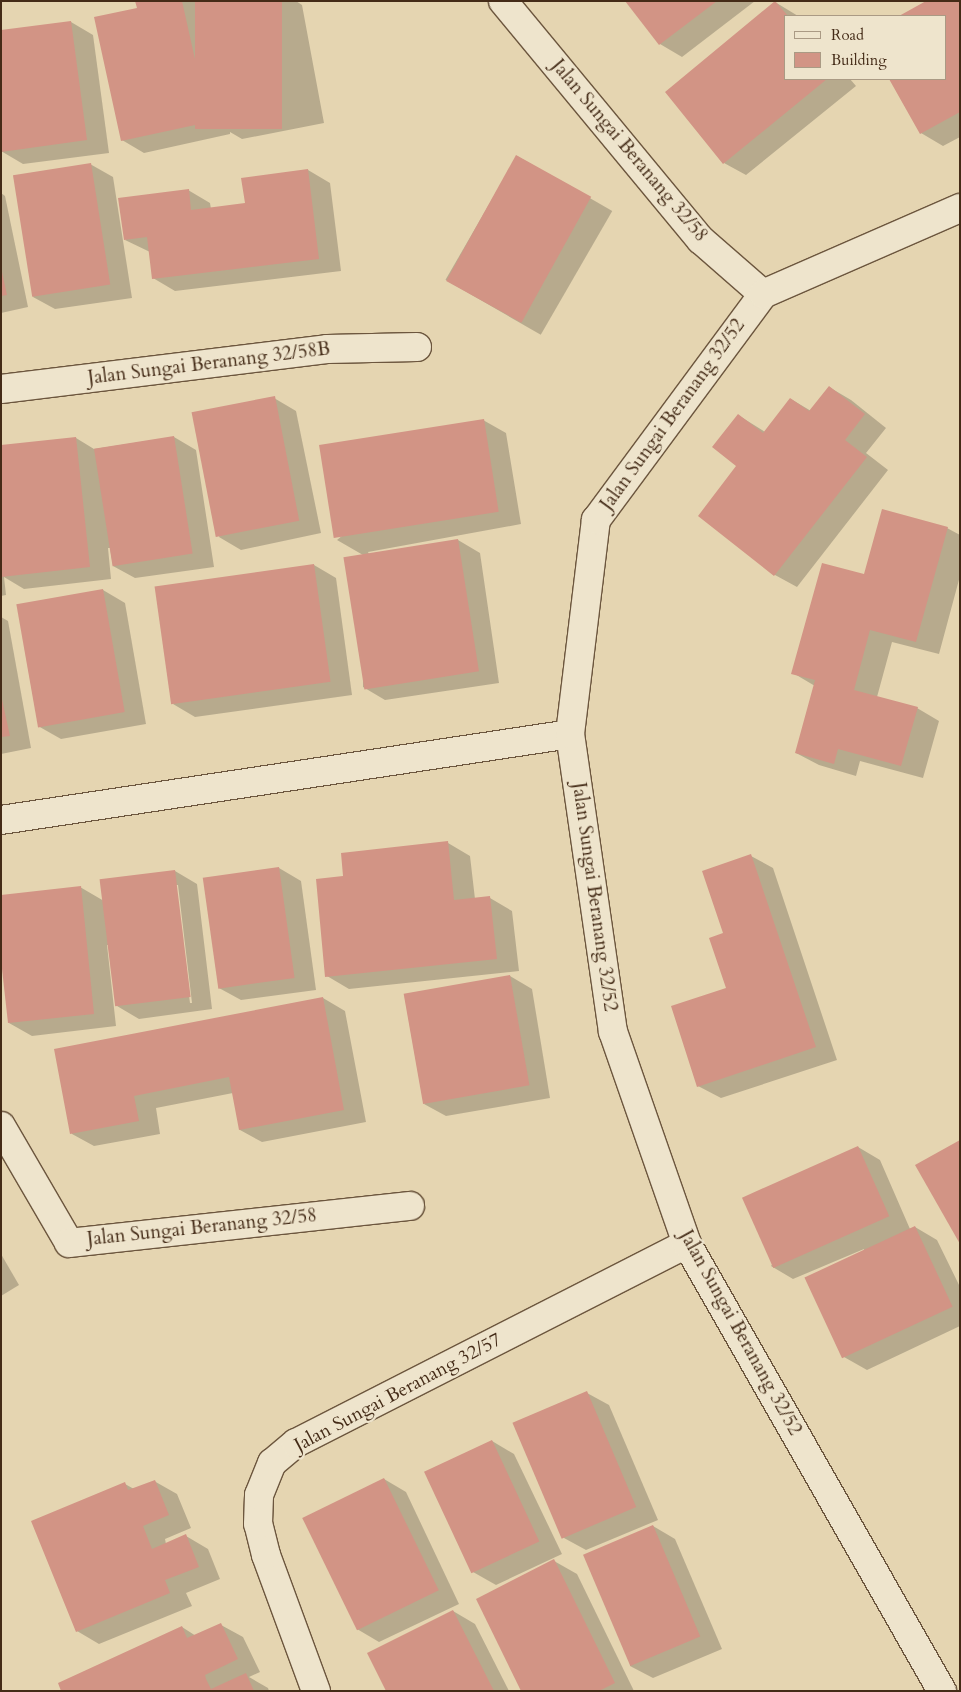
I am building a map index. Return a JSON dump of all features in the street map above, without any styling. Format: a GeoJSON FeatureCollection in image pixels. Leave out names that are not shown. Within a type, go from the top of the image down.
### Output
{"type":"FeatureCollection","features":[{"type":"Feature","properties":{"kind":"street","name":"Jalan Sungai Beranang 32/58"},"geometry":{"type":"LineString","coordinates":[[503,1],[702,240],[763,294]]}},
{"type":"Feature","properties":{"kind":"street","name":"Jalan Sungai Beranang 32/52"},"geometry":{"type":"LineString","coordinates":[[942,1691],[687,1244],[613,1032],[570,734],[596,520],[763,294],[960,208]]}},
{"type":"Feature","properties":{"kind":"street","name":"Jalan Sungai Beranang 32/58B"},"geometry":{"type":"LineString","coordinates":[[1,389],[327,350],[417,347]]}},
{"type":"Feature","properties":{"kind":"street"},"geometry":{"type":"LineString","coordinates":[[1,820],[570,734]]}},
{"type":"Feature","properties":{"kind":"street","name":"Jalan Sungai Beranang 32/58"},"geometry":{"type":"LineString","coordinates":[[1,1126],[69,1243],[410,1206]]}},
{"type":"Feature","properties":{"kind":"street","name":"Jalan Sungai Beranang 32/57"},"geometry":{"type":"LineString","coordinates":[[316,1691],[266,1555],[258,1524],[259,1495],[272,1463],[296,1443],[687,1244]]}},
{"type":"Feature","properties":{"kind":"building"},"geometry":{"type":"Polygon","coordinates":[[[135,1],[182,1],[209,122],[121,141],[94,17],[137,8],[135,1]]]}},
{"type":"Feature","properties":{"kind":"building"},"geometry":{"type":"Polygon","coordinates":[[[195,1],[282,1],[282,129],[195,129],[195,1]]]}},
{"type":"Feature","properties":{"kind":"building"},"geometry":{"type":"Polygon","coordinates":[[[625,1],[717,1],[659,45],[625,1]]]}},
{"type":"Feature","properties":{"kind":"building"},"geometry":{"type":"Polygon","coordinates":[[[775,1],[787,15],[784,15],[784,80],[826,80],[723,164],[665,92],[775,1]]]}},
{"type":"Feature","properties":{"kind":"building"},"geometry":{"type":"Polygon","coordinates":[[[926,1],[960,1],[960,112],[920,134],[890,80],[946,80],[946,15],[901,15],[926,1]]]}},
{"type":"Feature","properties":{"kind":"building"},"geometry":{"type":"Polygon","coordinates":[[[71,21],[87,140],[1,152],[1,30],[71,21]]]}},
{"type":"Feature","properties":{"kind":"building"},"geometry":{"type":"Polygon","coordinates":[[[516,155],[591,197],[521,323],[446,281],[516,155]]]}},
{"type":"Feature","properties":{"kind":"building"},"geometry":{"type":"Polygon","coordinates":[[[91,163],[110,284],[32,297],[13,175],[91,163]]]}},
{"type":"Feature","properties":{"kind":"building"},"geometry":{"type":"Polygon","coordinates":[[[308,169],[319,259],[152,279],[147,237],[124,240],[118,198],[189,189],[191,210],[245,203],[241,178],[308,169]]]}},
{"type":"Feature","properties":{"kind":"building"},"geometry":{"type":"Polygon","coordinates":[[[1,273],[7,295],[1,296],[1,273]]]}},
{"type":"Feature","properties":{"kind":"building"},"geometry":{"type":"Polygon","coordinates":[[[829,386],[865,414],[845,440],[867,457],[774,576],[698,516],[736,466],[712,447],[738,414],[763,433],[790,398],[809,411],[829,386]]]}},
{"type":"Feature","properties":{"kind":"building"},"geometry":{"type":"Polygon","coordinates":[[[275,396],[299,521],[216,537],[192,412],[275,396]]]}},
{"type":"Feature","properties":{"kind":"building"},"geometry":{"type":"Polygon","coordinates":[[[484,419],[499,512],[334,538],[319,445],[484,419]]]}},
{"type":"Feature","properties":{"kind":"building"},"geometry":{"type":"Polygon","coordinates":[[[174,436],[193,554],[113,566],[94,449],[174,436]]]}},
{"type":"Feature","properties":{"kind":"building"},"geometry":{"type":"Polygon","coordinates":[[[76,437],[90,567],[1,577],[1,445],[76,437]]]}},
{"type":"Feature","properties":{"kind":"building"},"geometry":{"type":"Polygon","coordinates":[[[882,509],[948,527],[916,642],[870,630],[854,690],[918,707],[901,766],[838,749],[834,764],[795,753],[815,680],[791,674],[822,563],[864,574],[882,509]]]}},
{"type":"Feature","properties":{"kind":"building"},"geometry":{"type":"Polygon","coordinates":[[[458,539],[479,671],[364,689],[343,557],[458,539]]]}},
{"type":"Feature","properties":{"kind":"building"},"geometry":{"type":"Polygon","coordinates":[[[314,564],[331,682],[171,704],[155,586],[314,564]]]}},
{"type":"Feature","properties":{"kind":"building"},"geometry":{"type":"Polygon","coordinates":[[[103,589],[125,712],[38,727],[16,604],[103,589]]]}},
{"type":"Feature","properties":{"kind":"building"},"geometry":{"type":"Polygon","coordinates":[[[1,695],[10,736],[1,737],[1,695]]]}},
{"type":"Feature","properties":{"kind":"building"},"geometry":{"type":"Polygon","coordinates":[[[448,841],[454,900],[490,896],[497,959],[325,977],[316,879],[343,876],[341,853],[448,841]]]}},
{"type":"Feature","properties":{"kind":"building"},"geometry":{"type":"Polygon","coordinates":[[[751,854],[816,1047],[697,1087],[671,1006],[726,988],[709,938],[723,933],[702,871],[751,854]]]}},
{"type":"Feature","properties":{"kind":"building"},"geometry":{"type":"Polygon","coordinates":[[[279,867],[295,978],[218,989],[203,878],[279,867]]]}},
{"type":"Feature","properties":{"kind":"building"},"geometry":{"type":"Polygon","coordinates":[[[175,870],[191,997],[115,1006],[100,879],[175,870]]]}},
{"type":"Feature","properties":{"kind":"building"},"geometry":{"type":"Polygon","coordinates":[[[81,886],[94,1014],[8,1023],[1,960],[1,895],[81,886]]]}},
{"type":"Feature","properties":{"kind":"building"},"geometry":{"type":"Polygon","coordinates":[[[510,975],[529,1085],[423,1104],[404,994],[510,975]]]}},
{"type":"Feature","properties":{"kind":"building"},"geometry":{"type":"Polygon","coordinates":[[[323,997],[344,1110],[239,1130],[229,1077],[134,1096],[139,1121],[70,1134],[54,1049],[323,997]]]}},
{"type":"Feature","properties":{"kind":"building"},"geometry":{"type":"Polygon","coordinates":[[[960,1140],[960,1244],[915,1165],[960,1140]]]}},
{"type":"Feature","properties":{"kind":"building"},"geometry":{"type":"Polygon","coordinates":[[[858,1146],[889,1216],[773,1268],[742,1198],[858,1146]]]}},
{"type":"Feature","properties":{"kind":"building"},"geometry":{"type":"Polygon","coordinates":[[[915,1226],[953,1307],[842,1358],[804,1278],[915,1226]]]}},
{"type":"Feature","properties":{"kind":"building"},"geometry":{"type":"Polygon","coordinates":[[[587,1391],[636,1507],[562,1539],[512,1423],[587,1391]]]}},
{"type":"Feature","properties":{"kind":"building"},"geometry":{"type":"Polygon","coordinates":[[[492,1440],[539,1542],[471,1573],[424,1472],[492,1440]]]}},
{"type":"Feature","properties":{"kind":"building"},"geometry":{"type":"Polygon","coordinates":[[[384,1478],[439,1590],[357,1630],[302,1518],[384,1478]]]}},
{"type":"Feature","properties":{"kind":"building"},"geometry":{"type":"Polygon","coordinates":[[[155,1480],[169,1515],[143,1526],[152,1549],[186,1534],[199,1567],[165,1580],[170,1593],[76,1632],[31,1521],[125,1482],[128,1490],[155,1480]]]}},
{"type":"Feature","properties":{"kind":"building"},"geometry":{"type":"Polygon","coordinates":[[[653,1525],[700,1636],[630,1666],[583,1555],[653,1525]]]}},
{"type":"Feature","properties":{"kind":"building"},"geometry":{"type":"Polygon","coordinates":[[[554,1559],[615,1683],[599,1691],[521,1691],[476,1599],[554,1559]]]}},
{"type":"Feature","properties":{"kind":"building"},"geometry":{"type":"Polygon","coordinates":[[[453,1610],[494,1691],[386,1691],[367,1653],[453,1610]]]}},
{"type":"Feature","properties":{"kind":"building"},"geometry":{"type":"Polygon","coordinates":[[[221,1623],[238,1659],[205,1675],[206,1679],[211,1689],[246,1673],[254,1691],[61,1691],[58,1683],[182,1626],[187,1638],[221,1623]]]}}]}
